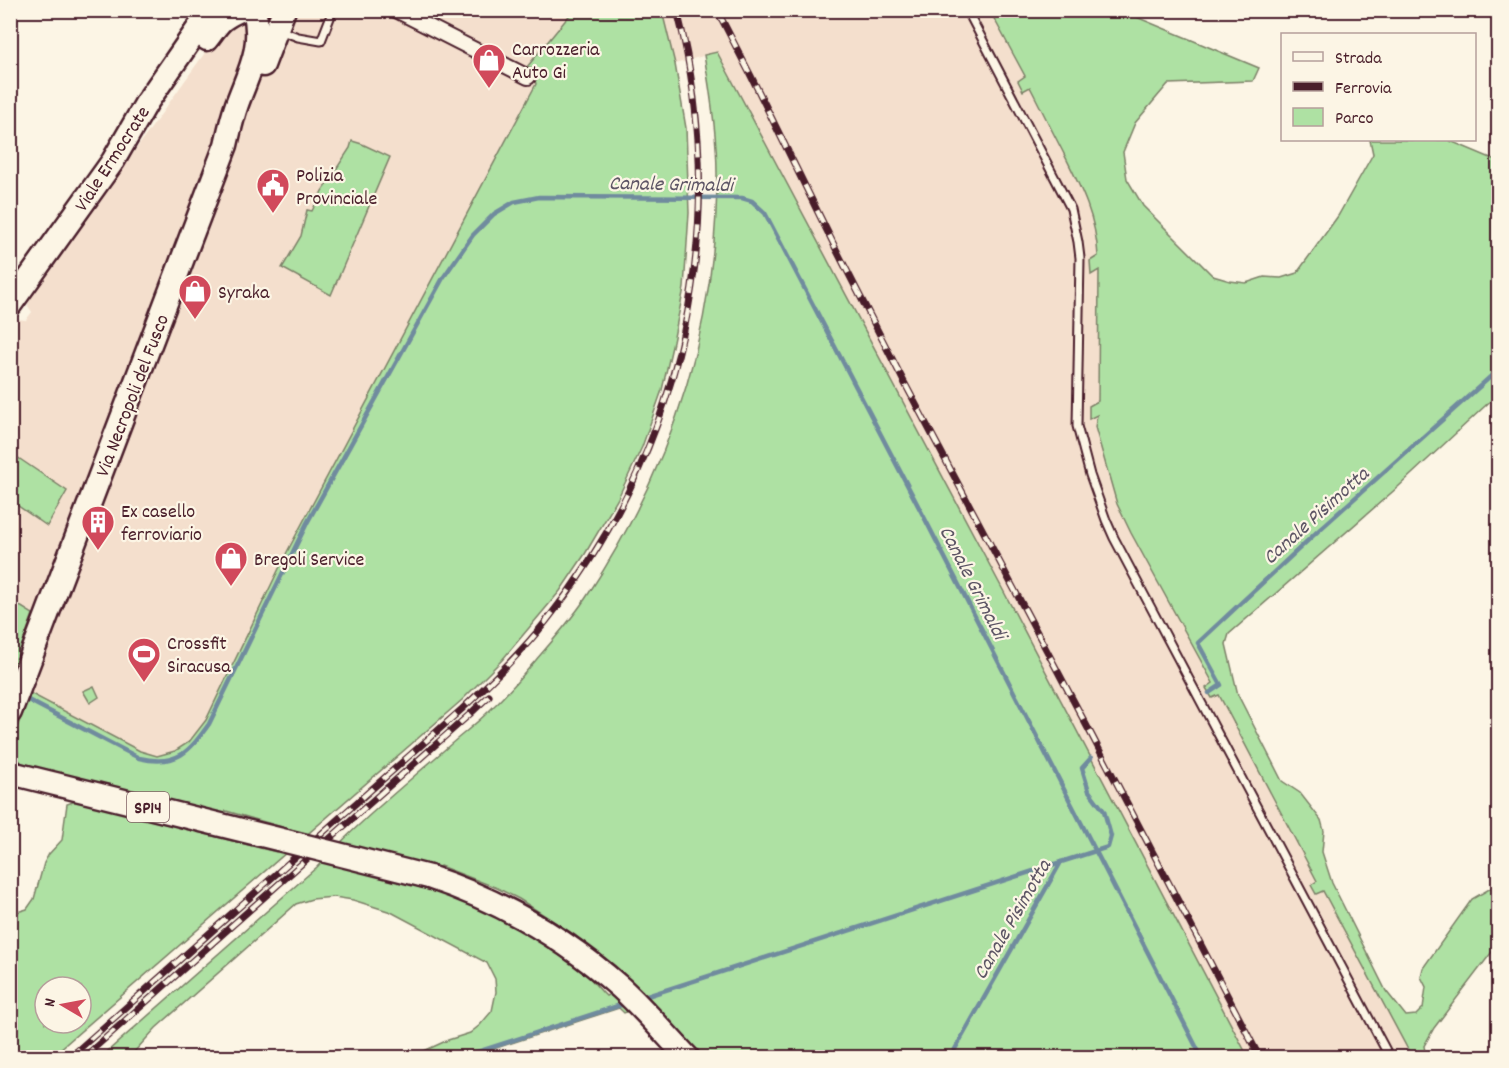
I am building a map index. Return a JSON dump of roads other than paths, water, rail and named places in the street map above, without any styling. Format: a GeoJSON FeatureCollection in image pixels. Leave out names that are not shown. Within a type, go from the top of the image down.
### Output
{"type":"FeatureCollection","features":[{"type":"Feature","properties":{"kind":"main road","name":"Viale Ermocrate"},"geometry":{"type":"LineString","coordinates":[[10,305],[22,282],[113,161],[147,102],[211,10]]}},
{"type":"Feature","properties":{"kind":"main road"},"geometry":{"type":"LineString","coordinates":[[113,161],[155,111],[220,20],[226,15],[258,15]]}},
{"type":"Feature","properties":{"kind":"main road","name":"Via Necropoli del Fusco"},"geometry":{"type":"LineString","coordinates":[[10,712],[226,145],[236,108],[256,53],[258,15]]}},
{"type":"Feature","properties":{"kind":"main road","name":"SP14"},"geometry":{"type":"LineString","coordinates":[[10,770],[15,774],[429,877],[461,888],[510,910],[567,945],[621,988],[688,1058]]}},
{"type":"Feature","properties":{"kind":"street"},"geometry":{"type":"LineString","coordinates":[[396,10],[528,77]]}},
{"type":"Feature","properties":{"kind":"lane"},"geometry":{"type":"LineString","coordinates":[[258,15],[298,36],[321,41],[333,10]]}},
{"type":"Feature","properties":{"kind":"lane"},"geometry":{"type":"LineString","coordinates":[[967,10],[1071,209],[1080,258],[1077,426],[1090,475],[1106,520],[1390,1058]]}},
{"type":"Feature","properties":{"kind":"waterway","name":"Canale Grimaldi"},"geometry":{"type":"LineString","coordinates":[[28,700],[139,758],[173,759],[195,742],[209,724],[307,523],[443,278],[473,235],[494,214],[514,202],[539,197],[742,198],[752,201],[765,213],[1202,1058]]}},
{"type":"Feature","properties":{"kind":"waterway","name":"Canale Pisimotta"},"geometry":{"type":"LineString","coordinates":[[1209,693],[1221,685],[1198,643],[1318,531],[1498,370]]}},
{"type":"Feature","properties":{"kind":"waterway","name":"Canale Pisimotta"},"geometry":{"type":"LineString","coordinates":[[950,1058],[1061,862],[1108,847],[1111,836],[1104,811],[1089,791],[1082,768],[1091,758]]}},
{"type":"Feature","properties":{"kind":"waterway"},"geometry":{"type":"LineString","coordinates":[[641,998],[1061,862]]}},
{"type":"Feature","properties":{"kind":"waterway"},"geometry":{"type":"LineString","coordinates":[[459,1058],[627,1003]]}},
{"type":"Feature","properties":{"kind":"railway"},"geometry":{"type":"LineString","coordinates":[[69,1058],[484,688],[547,620],[594,553],[633,482],[663,407],[684,330],[696,251],[699,171],[693,91],[677,10]]}},
{"type":"Feature","properties":{"kind":"railway"},"geometry":{"type":"LineString","coordinates":[[717,10],[903,380],[1260,1058]]}},
{"type":"Feature","properties":{"kind":"railway"},"geometry":{"type":"LineString","coordinates":[[83,1058],[489,696]]}},
{"type":"Feature","properties":{"kind":"place","name":"Carrozzeria Auto Gi"},"geometry":{"type":"Point","coordinates":[489,89]}},
{"type":"Feature","properties":{"kind":"place","name":"Polizia Provinciale"},"geometry":{"type":"Point","coordinates":[273,214]}},
{"type":"Feature","properties":{"kind":"place","name":"Syraka"},"geometry":{"type":"Point","coordinates":[195,320]}},
{"type":"Feature","properties":{"kind":"place","name":"Ex casello ferroviario"},"geometry":{"type":"Point","coordinates":[98,551]}},
{"type":"Feature","properties":{"kind":"place","name":"Bregoli Service"},"geometry":{"type":"Point","coordinates":[231,587]}},
{"type":"Feature","properties":{"kind":"place","name":"Crossfit Siracusa"},"geometry":{"type":"Point","coordinates":[144,683]}}]}
